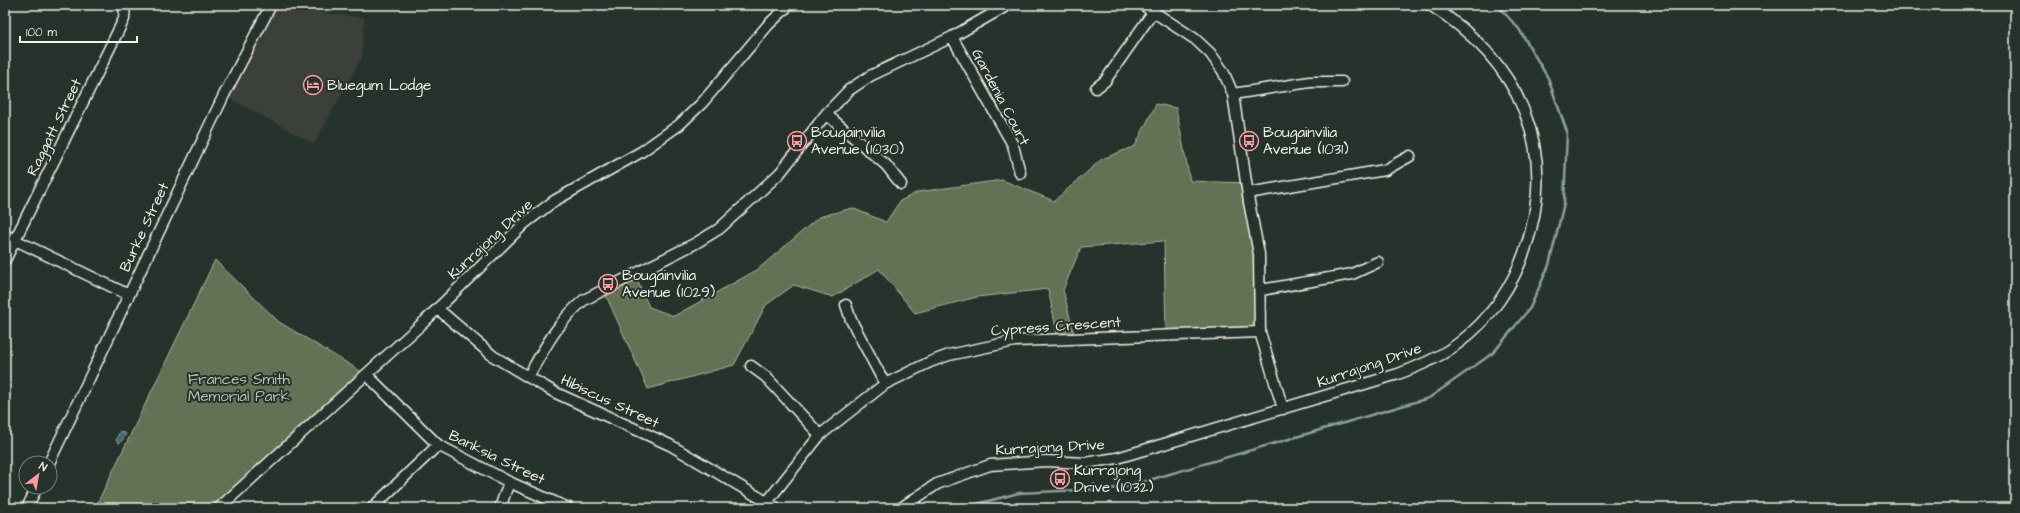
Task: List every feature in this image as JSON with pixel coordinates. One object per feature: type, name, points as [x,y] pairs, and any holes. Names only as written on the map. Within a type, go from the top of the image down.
[{"type":"street","name":"Raggatt Street","points":[[5,260],[124,19],[125,5]]},
{"type":"street","name":"Burke Street","points":[[53,455],[224,95],[270,5]]},
{"type":"street","name":"Kurrajong Drive","points":[[219,508],[438,309],[525,223],[550,203],[641,152],[679,125],[702,103],[768,25],[788,5]]},
{"type":"street","points":[[1143,5],[1195,39],[1210,53],[1223,71],[1233,94],[1248,193],[1260,254],[1260,332],[1283,408]]},
{"type":"street","name":"Kurrajong Drive","points":[[901,508],[937,484],[990,465],[1046,461],[1085,463],[1117,458],[1398,374],[1424,364],[1446,352],[1477,328],[1507,290],[1523,255],[1531,232],[1537,194],[1538,170],[1529,121],[1505,74],[1488,52],[1453,20],[1430,5]]},
{"type":"street","points":[[528,377],[554,331],[571,311],[584,300],[696,243],[719,229],[756,197],[780,173],[826,114],[849,90],[870,76],[952,38],[1005,6]]},
{"type":"street","points":[[1096,88],[1105,81],[1154,12]]},
{"type":"street","name":"Gardenia Court","points":[[952,38],[1013,145],[1020,173]]},
{"type":"street","points":[[1233,94],[1310,82],[1342,82]]},
{"type":"street","points":[[826,114],[886,165],[901,184]]},
{"type":"street","points":[[1248,193],[1385,170],[1410,156]]},
{"type":"street","points":[[5,235],[129,295]]},
{"type":"street","points":[[1261,290],[1352,274],[1378,262]]},
{"type":"street","points":[[846,305],[851,320],[885,384]]},
{"type":"street","name":"Hibiscus Street","points":[[438,309],[493,356],[528,377],[556,393],[670,445],[777,508]]},
{"type":"street","name":"Cypress Crescent","points":[[767,502],[820,435],[885,384],[930,362],[949,355],[1015,341],[1260,332]]},
{"type":"street","points":[[751,366],[766,377],[820,435]]},
{"type":"street","name":"Banksia Street","points":[[367,375],[438,445],[509,482],[568,508]]},
{"type":"street","points":[[372,508],[438,445]]},
{"type":"street","points":[[500,508],[509,482]]},
{"type":"street","points":[[27,508],[33,495]]},
{"type":"shaded area","name":"Bluegum Lodge","points":[[270,6],[364,18],[362,57],[314,144],[224,95]]},
{"type":"green space","points":[[1156,104],[1176,108],[1190,181],[1247,183],[1259,254],[1260,332],[1166,335],[1164,241],[1081,247],[1063,290],[1075,338],[1058,338],[1048,289],[977,297],[915,313],[879,269],[833,297],[794,285],[766,305],[734,365],[648,389],[603,289],[634,273],[649,307],[674,316],[757,270],[819,217],[852,208],[886,222],[900,201],[918,192],[1002,180],[1054,201],[1102,159],[1135,146]]},
{"type":"green space","name":"Frances Smith Memorial Park","points":[[215,260],[279,322],[367,375],[219,508],[95,508]]},
{"type":"water","points":[[120,431],[126,434],[121,442],[118,443],[116,440]]},
{"type":"waterway","points":[[961,508],[1019,493],[1122,488],[1429,398],[1493,353],[1530,308],[1549,265],[1564,203],[1567,132],[1548,78],[1519,29],[1497,5]]},
{"type":"place","name":"Bluegum Lodge","points":[[313,85]]},
{"type":"place","name":"Bougainvilia Avenue (1030)","points":[[797,141]]},
{"type":"place","name":"Bougainvilia Avenue (1031)","points":[[1249,141]]},
{"type":"place","name":"Bougainvilia Avenue (1029)","points":[[608,284]]},
{"type":"place","name":"Kurrajong Drive (1032)","points":[[1060,479]]}]
